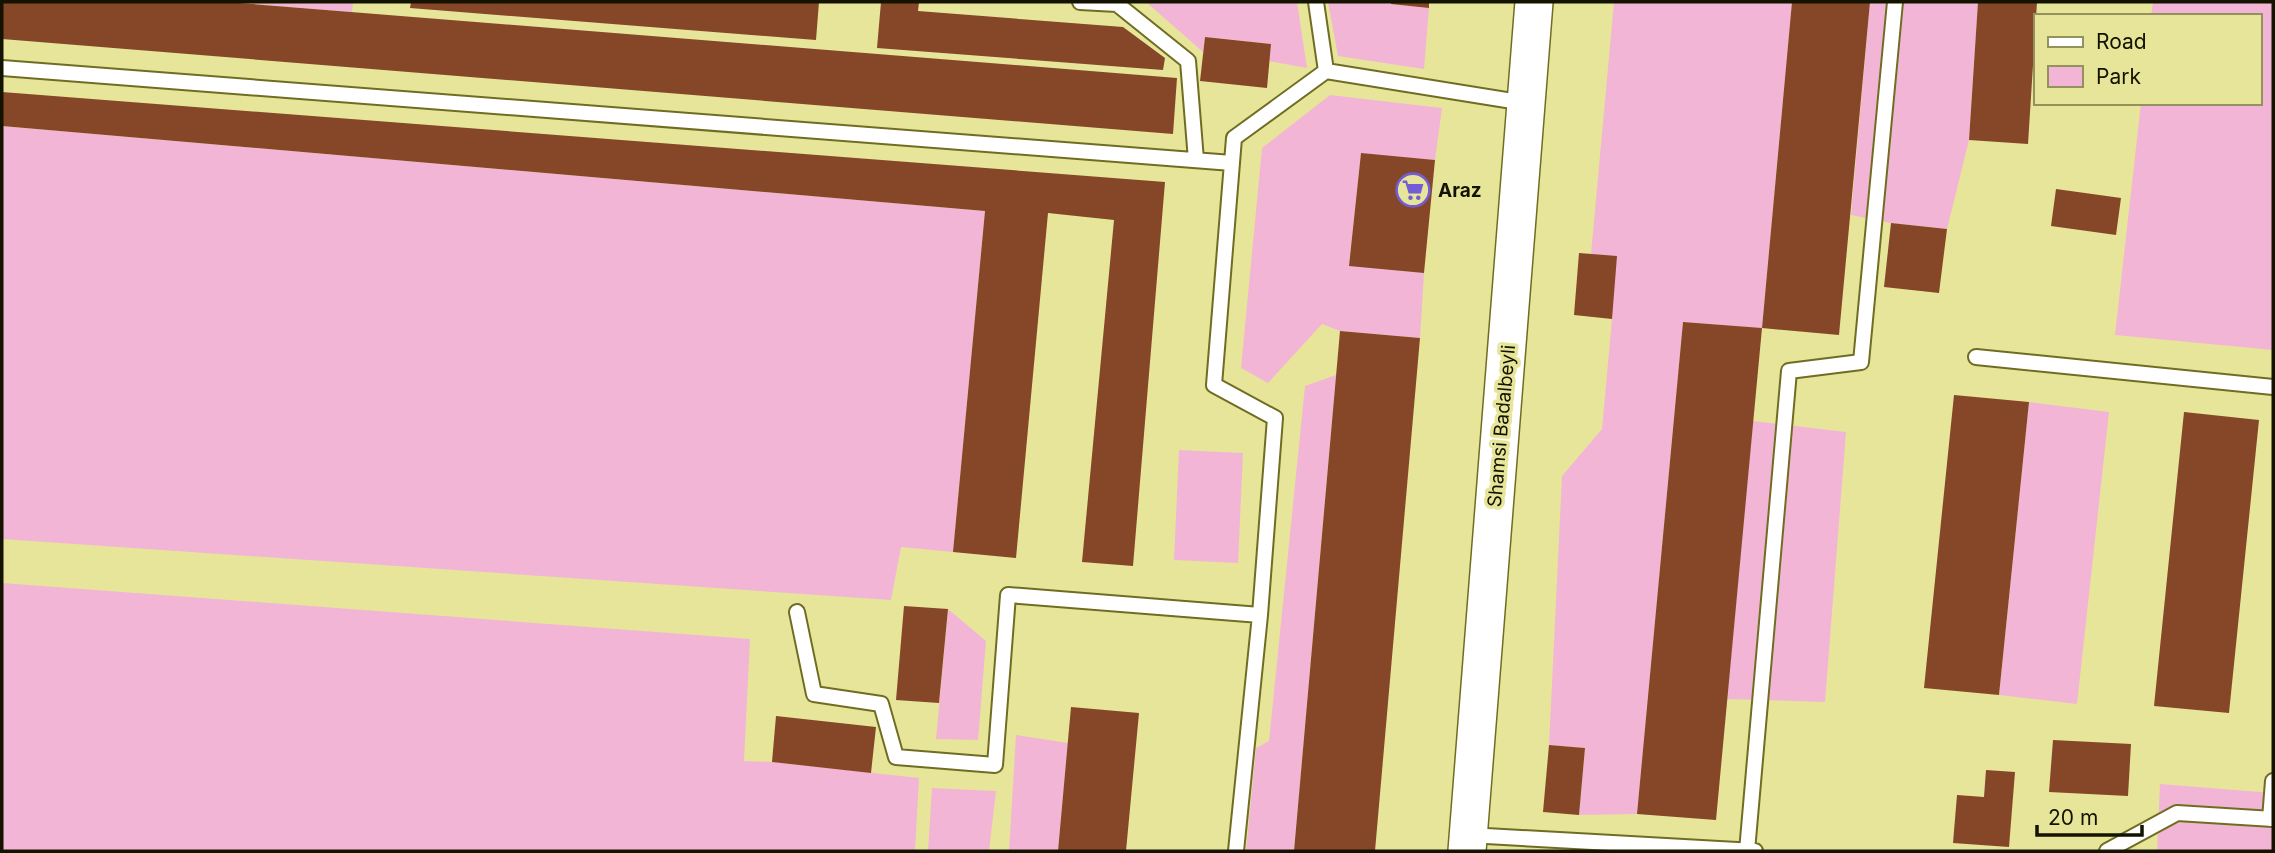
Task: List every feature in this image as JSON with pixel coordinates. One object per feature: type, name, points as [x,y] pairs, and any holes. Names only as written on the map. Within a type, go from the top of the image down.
[{"type":"street","name":"Shamsi Badalbeyli","points":[[1468,843],[1534,2]]},
{"type":"lane","points":[[1080,2],[1117,4],[1188,61],[1196,160]]},
{"type":"lane","points":[[1316,2],[1326,71]]},
{"type":"lane","points":[[1747,851],[1789,371],[1861,362],[1895,2]]},
{"type":"lane","points":[[2,68],[1232,163]]},
{"type":"lane","points":[[1236,851],[1260,615],[1275,418],[1214,385],[1234,138],[1326,71],[1526,103]]},
{"type":"lane","points":[[1976,357],[2273,387]]},
{"type":"lane","points":[[797,612],[814,694],[881,704],[896,757],[995,765],[1008,595],[1260,615]]},
{"type":"lane","points":[[2107,851],[2177,813],[2272,819],[2273,781]]},
{"type":"lane","points":[[1468,843],[1757,851]]},
{"type":"green space","points":[[227,2],[353,2],[352,12]]},
{"type":"green space","points":[[1146,2],[1297,2],[1307,68],[1269,61],[1271,44],[1205,37],[1203,52]]},
{"type":"green space","points":[[1328,2],[1374,2],[1429,8],[1424,69],[1338,56]]},
{"type":"green space","points":[[1614,2],[1792,2],[1762,328],[1683,322],[1637,814],[1579,815],[1585,748],[1549,745],[1562,476],[1602,429],[1612,319],[1591,254]]},
{"type":"green space","points":[[1870,2],[1978,2],[1969,140],[1947,229],[1891,223],[1851,215]]},
{"type":"green space","points":[[2153,2],[2273,2],[2273,350],[2115,335],[2141,105],[2261,105],[2261,14],[2151,14]]},
{"type":"green space","points":[[1330,95],[1442,108],[1435,160],[1361,154],[1349,265],[1424,273],[1420,338],[1340,331],[1322,324],[1268,383],[1241,368],[1262,148]]},
{"type":"green space","points":[[2,126],[985,211],[953,552],[901,547],[891,600],[2,539]]},
{"type":"green space","points":[[1336,375],[1294,851],[1246,851],[1256,748],[1269,741],[1305,386]]},
{"type":"green space","points":[[2029,402],[2109,412],[2077,704],[1999,695]]},
{"type":"green space","points":[[1753,421],[1846,432],[1825,702],[1727,699]]},
{"type":"green space","points":[[1179,450],[1243,453],[1238,563],[1174,560]]},
{"type":"green space","points":[[2,583],[750,639],[744,761],[919,778],[915,851],[2,851]]},
{"type":"green space","points":[[948,609],[986,641],[978,740],[936,739]]},
{"type":"green space","points":[[1016,735],[1068,743],[1058,851],[1009,851]]},
{"type":"green space","points":[[2160,784],[2273,793],[2273,851],[2157,851]]},
{"type":"green space","points":[[932,788],[996,791],[989,851],[928,851]]},
{"type":"building","points":[[2,2],[227,2],[1177,78],[1173,134],[2,39]]},
{"type":"building","points":[[411,2],[819,2],[816,40],[410,8]]},
{"type":"building","points":[[881,2],[919,2],[918,11],[1123,27],[1165,58],[1163,70],[877,48]]},
{"type":"building","points":[[1429,2],[1429,8],[1391,4]]},
{"type":"building","points":[[1792,2],[1870,2],[1839,335],[1762,328]]},
{"type":"building","points":[[1978,2],[2037,2],[2036,14],[2034,14],[2028,144],[1969,140]]},
{"type":"building","points":[[1205,37],[1271,44],[1267,88],[1200,81]]},
{"type":"building","points":[[2,92],[1165,182],[1133,566],[1082,562],[1114,220],[1048,213],[1016,558],[953,552],[985,211],[2,126]]},
{"type":"building","points":[[1361,153],[1435,160],[1424,273],[1349,266]]},
{"type":"building","points":[[2056,189],[2121,198],[2116,235],[2051,226]]},
{"type":"building","points":[[1891,223],[1947,229],[1939,293],[1884,287]]},
{"type":"building","points":[[1579,253],[1617,256],[1612,319],[1574,315]]},
{"type":"building","points":[[1683,322],[1762,328],[1716,820],[1637,814]]},
{"type":"building","points":[[1340,331],[1420,338],[1375,851],[1294,851]]},
{"type":"building","points":[[1954,395],[2029,402],[1999,695],[1924,688]]},
{"type":"building","points":[[2184,412],[2259,420],[2229,713],[2154,706]]},
{"type":"building","points":[[904,606],[948,609],[939,703],[896,700]]},
{"type":"building","points":[[1071,707],[1139,713],[1126,851],[1058,851]]},
{"type":"building","points":[[776,716],[876,727],[871,773],[772,762]]},
{"type":"building","points":[[2053,740],[2131,744],[2128,796],[2049,792]]},
{"type":"building","points":[[1549,745],[1585,748],[1579,815],[1543,812]]},
{"type":"building","points":[[1986,770],[2015,772],[2009,847],[1953,843],[1957,795],[1984,797]]},
{"type":"place","name":"Araz","points":[[1413,190]]}]
